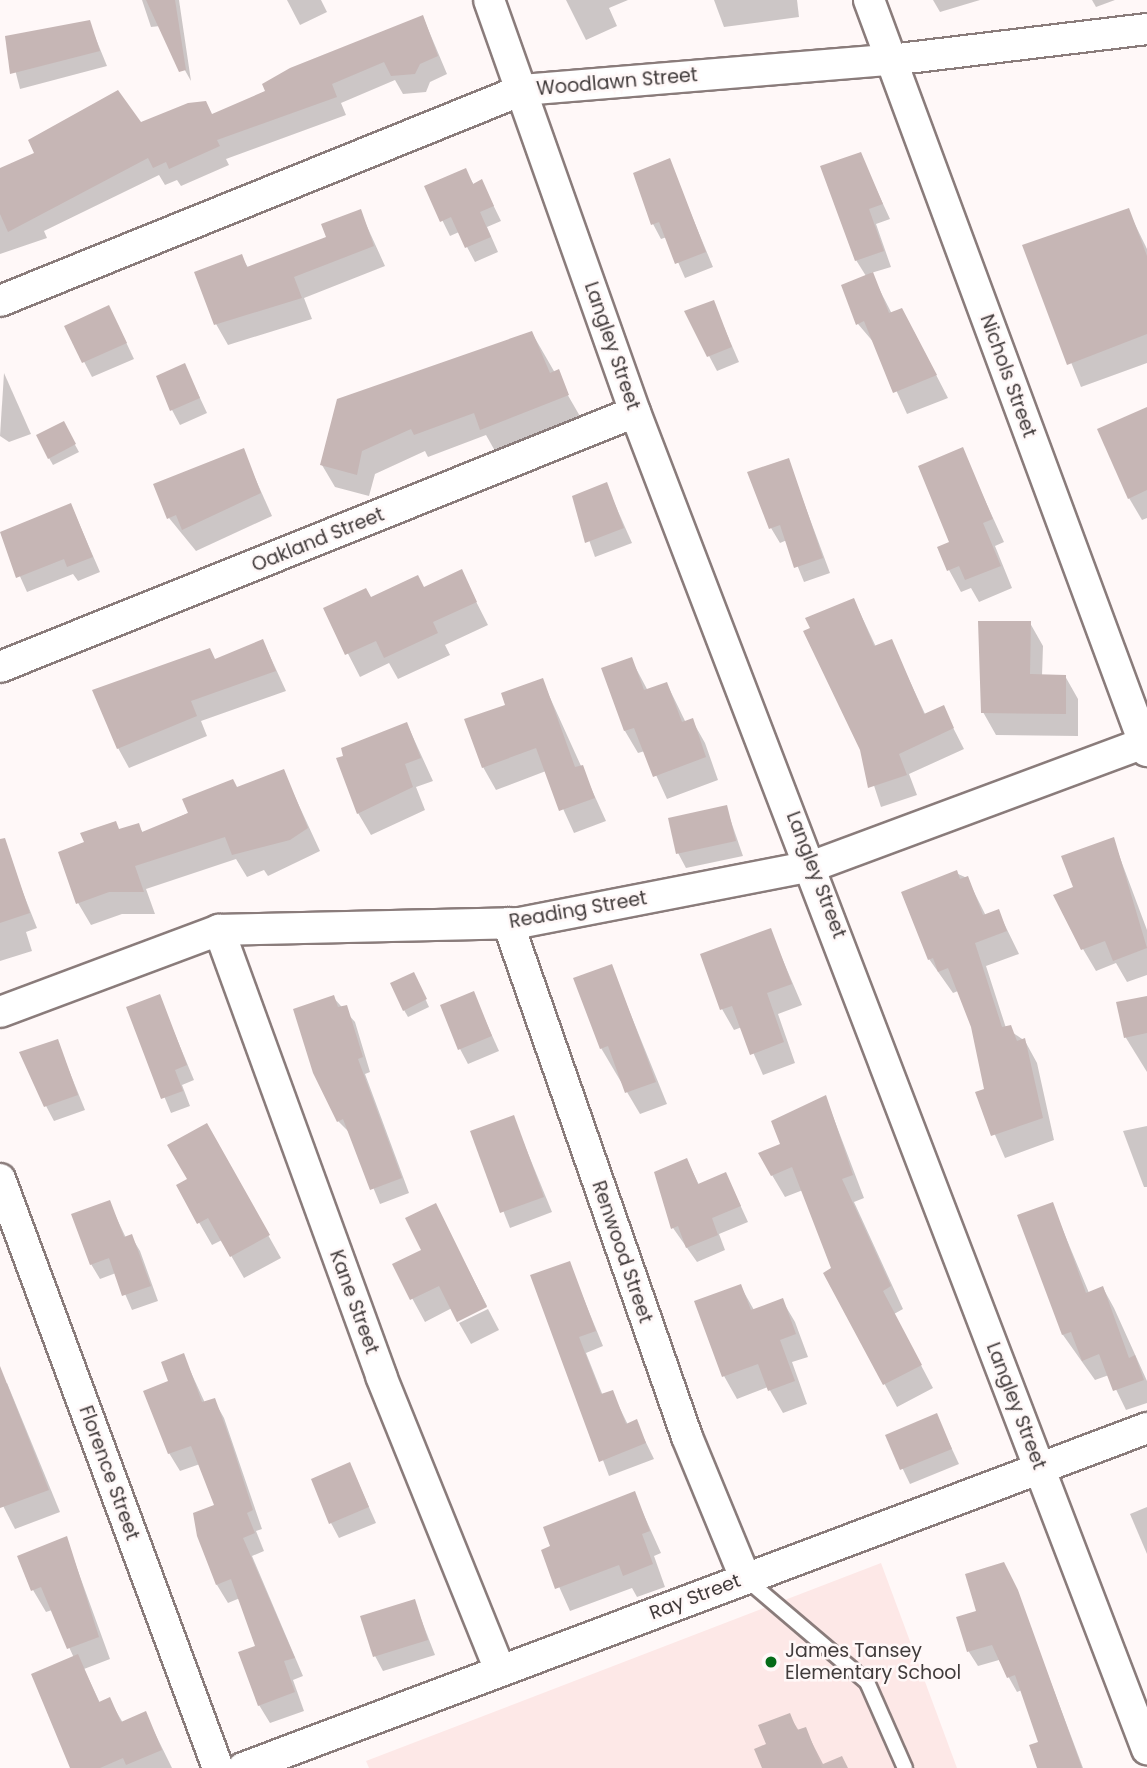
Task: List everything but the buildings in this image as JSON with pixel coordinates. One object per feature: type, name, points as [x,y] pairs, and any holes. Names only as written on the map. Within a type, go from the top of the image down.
[{"type":"street","name":"Langley Street","points":[[489,0],[635,412],[813,866],[1147,1749]]},
{"type":"street","name":"Nichols Street","points":[[869,0],[1146,746]]},
{"type":"street","name":"Woodlawn Street","points":[[0,301],[522,90],[892,59],[1147,29]]},
{"type":"street","name":"Oakland Street","points":[[0,667],[635,412]]},
{"type":"street","name":"Reading Street","points":[[0,1012],[219,930],[508,923],[813,866],[1146,746]]},
{"type":"street","name":"Renwood Street","points":[[508,923],[687,1437],[745,1578]]},
{"type":"street","name":"Kane Street","points":[[219,930],[381,1376],[500,1671]]},
{"type":"street","name":"Florence Street","points":[[0,1179],[218,1768]]},
{"type":"street","name":"Ray Street","points":[[243,1768],[1147,1428]]},
{"type":"lane","points":[[745,1578],[867,1682],[905,1768]]},
{"type":"shaded area","name":"James Tansey Elementary School","points":[[881,1563],[957,1768],[369,1768],[366,1761]]},
{"type":"place","name":"James Tansey Elementary School","points":[[771,1662]]}]
